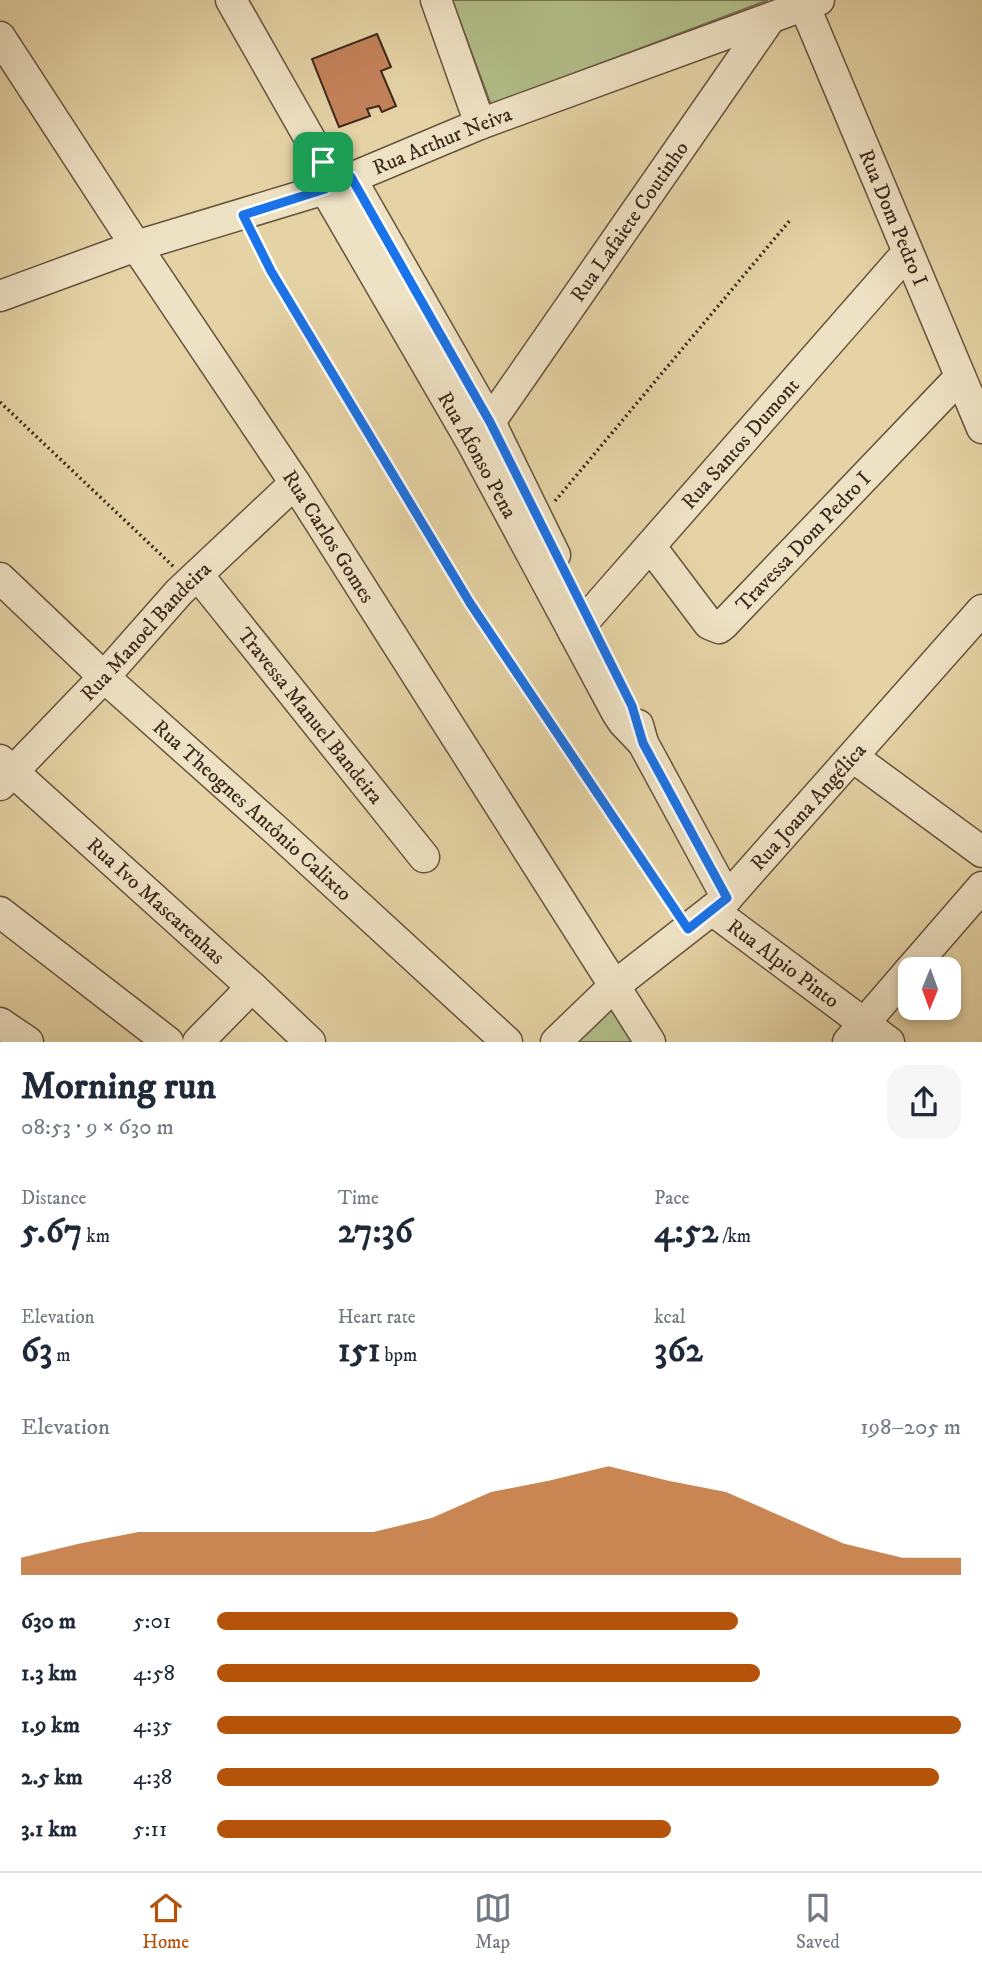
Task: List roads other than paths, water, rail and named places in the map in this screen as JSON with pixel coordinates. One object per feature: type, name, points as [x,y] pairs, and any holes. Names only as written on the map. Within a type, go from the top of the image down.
[{"type":"street","name":"Rua Afonso Pena","points":[[231,0],[481,431],[538,522],[581,627]]},
{"type":"street","points":[[436,0],[480,124]]},
{"type":"street","name":"Rua Arthur Neiva","points":[[0,296],[136,246],[243,215],[333,176],[769,20],[808,2]]},
{"type":"street","name":"Rua Dom Pedro I","points":[[808,2],[908,253],[982,429]]},
{"type":"street","name":"Rua Lafaiete Coutinho","points":[[481,431],[769,20]]},
{"type":"street","name":"Rua Carlos Gomes","points":[[0,37],[295,483],[613,987],[650,1041]]},
{"type":"street","name":"Rua Santos Dumont","points":[[581,627],[908,253]]},
{"type":"street","name":"Travessa Dom Pedro I","points":[[651,547],[709,624],[719,628],[960,377]]},
{"type":"street","name":"Rua Afonso Pena","points":[[481,431],[581,627],[632,706],[643,743],[720,904]]},
{"type":"street","name":"Rua Manoel Bandeira","points":[[4,773],[104,677],[194,579],[295,483]]},
{"type":"street","name":"Rua Theognes Antônio Calixto","points":[[0,578],[104,677],[507,1041]]},
{"type":"street","name":"Travessa Manuel Bandeira","points":[[194,579],[424,857]]},
{"type":"street","name":"Rua Joana Angélica","points":[[556,1041],[613,987],[720,904],[982,610]]},
{"type":"street","points":[[853,757],[982,852]]},
{"type":"street","name":"Rua Ivo Mascarenhas","points":[[4,773],[252,987],[310,1041]]},
{"type":"street","points":[[921,957],[982,887]]},
{"type":"street","name":"Rua Alpio Pinto","points":[[720,904],[856,1032],[889,1041]]},
{"type":"street","points":[[0,912],[168,1041]]},
{"type":"street","points":[[856,1032],[898,984]]},
{"type":"street","points":[[198,1041],[252,987]]},
{"type":"street","points":[[0,1023],[29,1041]]}]
